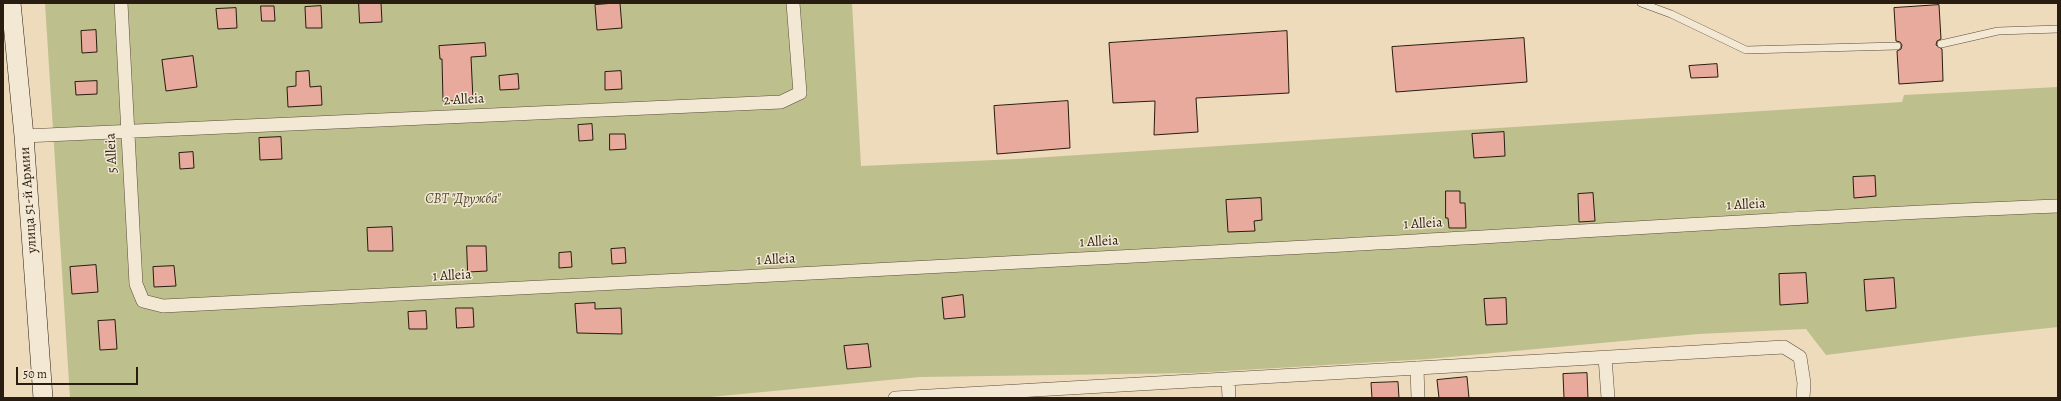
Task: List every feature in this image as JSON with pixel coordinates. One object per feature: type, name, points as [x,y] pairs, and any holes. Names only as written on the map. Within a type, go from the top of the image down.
[{"type":"main road","name":"улица 51-й Армии","points":[[11,3],[24,136],[43,398]]},
{"type":"street","name":"5 Alleia","points":[[121,3],[136,284],[143,301]]},
{"type":"street","name":"2 Alleia","points":[[24,136],[781,102],[800,93],[793,3]]},
{"type":"street","name":"1 Alleia","points":[[143,301],[163,306],[740,278],[1350,245],[1878,213],[2058,206]]},
{"type":"street","points":[[895,398],[1039,394],[1228,379],[1784,347],[1800,357],[1804,383],[1803,398]]},
{"type":"street","points":[[1605,357],[1608,398]]},
{"type":"street","points":[[1417,368],[1418,398]]},
{"type":"street","points":[[1228,379],[1229,398]]},
{"type":"lane","points":[[1641,3],[1671,14],[1746,50],[1897,46]]},
{"type":"lane","points":[[1941,44],[1998,31],[2058,29]]},
{"type":"green space","name":"СВТ \"Дружба\"","points":[[45,3],[852,3],[861,166],[1017,159],[1902,102],[1904,95],[2058,87],[2058,327],[1826,355],[1806,329],[1698,334],[1428,359],[1192,373],[920,377],[700,398],[70,398]]},
{"type":"building","points":[[359,3],[381,3],[382,22],[360,23]]},
{"type":"building","points":[[620,3],[622,28],[597,30],[595,5]]},
{"type":"building","points":[[1939,5],[1941,39],[1937,41],[1936,45],[1942,49],[1943,81],[1899,84],[1897,51],[1901,49],[1902,45],[1900,42],[1896,41],[1894,8]]},
{"type":"building","points":[[261,6],[274,6],[275,21],[262,21]]},
{"type":"building","points":[[321,6],[322,28],[306,28],[305,7]]},
{"type":"building","points":[[236,8],[237,28],[218,29],[216,9]]},
{"type":"building","points":[[96,30],[97,52],[82,53],[81,31]]},
{"type":"building","points":[[1287,31],[1289,93],[1196,98],[1198,132],[1154,135],[1155,101],[1113,103],[1109,43]]},
{"type":"building","points":[[1524,38],[1527,82],[1396,92],[1392,47]]},
{"type":"building","points":[[485,43],[486,56],[471,57],[473,100],[443,101],[442,59],[440,59],[439,46]]},
{"type":"building","points":[[193,56],[197,87],[166,91],[162,60]]},
{"type":"building","points":[[1717,64],[1718,77],[1691,78],[1689,66]]},
{"type":"building","points":[[309,71],[310,87],[321,86],[322,105],[288,107],[287,87],[296,86],[296,72]]},
{"type":"building","points":[[621,71],[622,89],[605,90],[605,72]]},
{"type":"building","points":[[518,74],[519,89],[500,90],[499,76]]},
{"type":"building","points":[[97,81],[97,94],[76,95],[75,82]]},
{"type":"building","points":[[1068,101],[1070,148],[997,154],[994,106]]},
{"type":"building","points":[[592,124],[593,140],[579,141],[578,125]]},
{"type":"building","points":[[1504,132],[1505,156],[1474,158],[1472,134]]},
{"type":"building","points":[[610,134],[625,134],[626,149],[610,150]]},
{"type":"building","points":[[281,137],[282,159],[260,160],[259,138]]},
{"type":"building","points":[[193,152],[194,168],[180,169],[179,153]]},
{"type":"building","points":[[1875,176],[1876,196],[1854,198],[1853,177]]},
{"type":"building","points":[[1446,191],[1460,191],[1460,203],[1465,203],[1466,228],[1449,228],[1448,218],[1446,218]]},
{"type":"building","points":[[1593,193],[1595,221],[1579,222],[1578,194]]},
{"type":"building","points":[[1261,198],[1262,220],[1254,221],[1255,231],[1228,232],[1226,200]]},
{"type":"building","points":[[392,227],[393,251],[368,251],[367,228]]},
{"type":"building","points":[[467,246],[486,246],[487,271],[468,272]]},
{"type":"building","points":[[625,248],[626,263],[612,264],[611,249]]},
{"type":"building","points":[[571,252],[572,267],[559,268],[559,253]]},
{"type":"building","points":[[96,265],[98,292],[72,294],[70,267]]},
{"type":"building","points":[[174,266],[176,286],[154,287],[153,267]]},
{"type":"building","points":[[1806,273],[1808,303],[1780,305],[1779,274]]},
{"type":"building","points":[[1894,278],[1896,308],[1866,311],[1864,280]]},
{"type":"building","points":[[963,295],[965,317],[944,319],[942,298]]},
{"type":"building","points":[[1506,298],[1507,324],[1486,325],[1484,299]]},
{"type":"building","points":[[595,303],[595,309],[621,308],[622,334],[577,333],[575,304]]},
{"type":"building","points":[[456,308],[473,308],[474,327],[457,328]]},
{"type":"building","points":[[426,311],[427,329],[409,329],[408,312]]},
{"type":"building","points":[[115,320],[117,349],[100,350],[98,321]]},
{"type":"building","points":[[868,344],[871,367],[847,369],[844,346]]},
{"type":"building","points":[[1587,373],[1588,398],[1564,398],[1563,374]]},
{"type":"building","points":[[1467,377],[1469,398],[1439,398],[1437,380]]},
{"type":"building","points":[[1398,382],[1399,398],[1372,398],[1371,383]]}]
